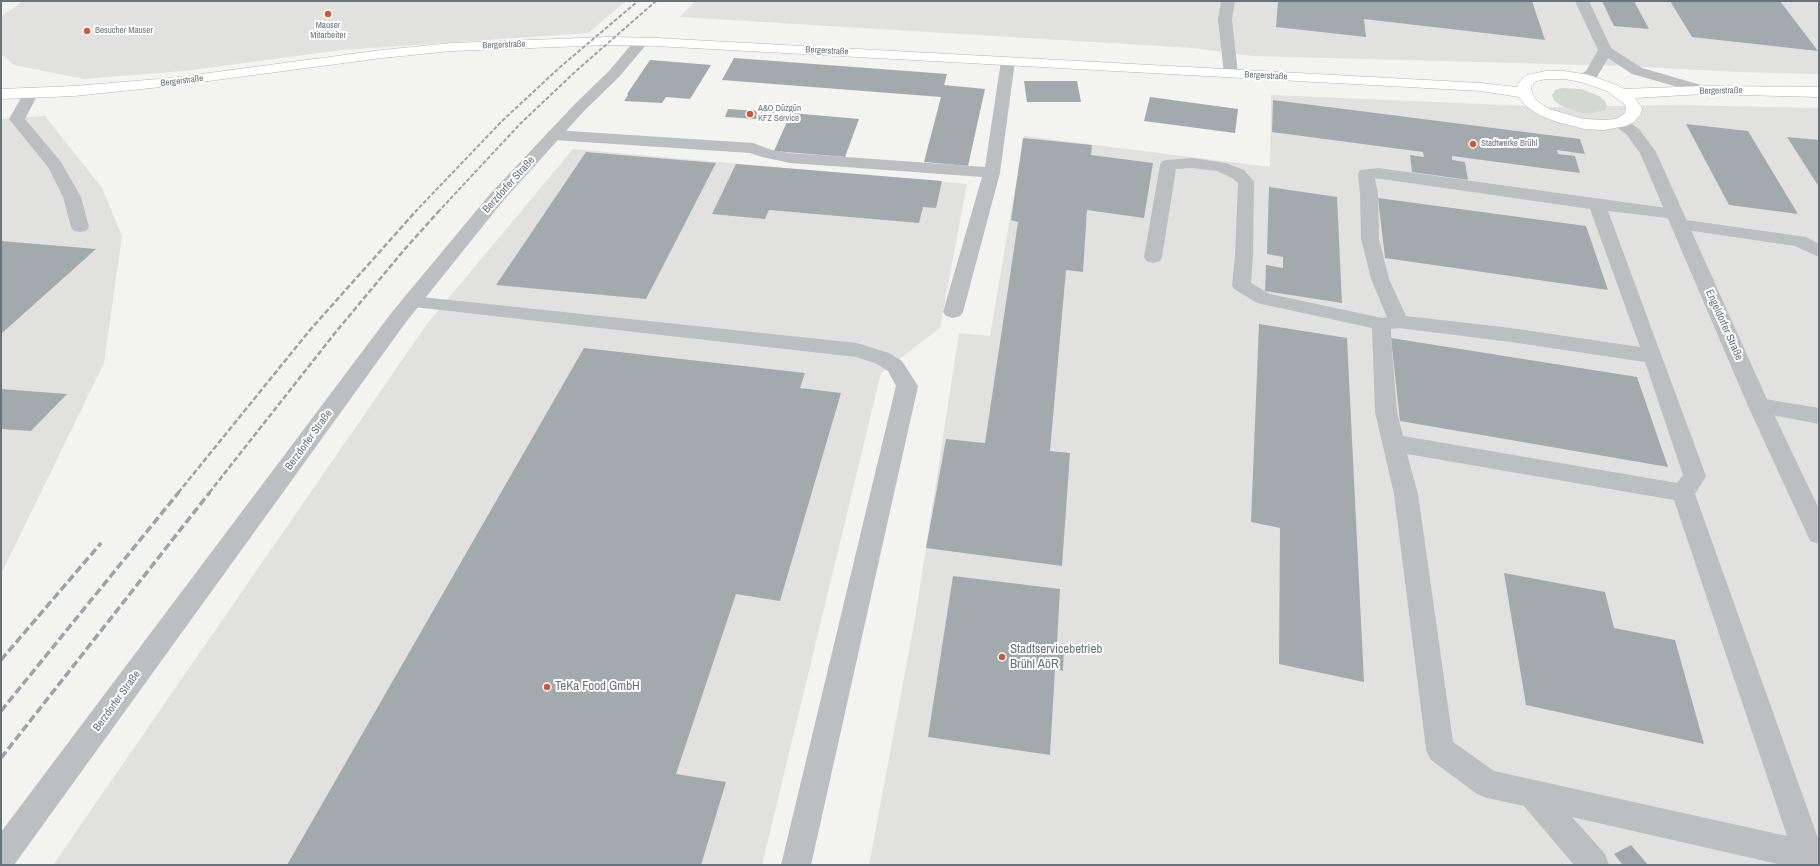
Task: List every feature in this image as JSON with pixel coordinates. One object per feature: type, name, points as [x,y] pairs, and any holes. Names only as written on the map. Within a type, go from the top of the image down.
[{"type":"street","points":[[1228,1],[1225,19],[1231,74]]},
{"type":"street","points":[[1582,1],[1605,50],[1637,71],[1703,90]]},
{"type":"street","name":"Bergerstraße","points":[[1,94],[30,94],[171,82],[382,54],[452,47],[590,42],[641,42],[1008,61],[1481,87],[1524,93]]},
{"type":"street","name":"Berzdorfer Straße","points":[[1,857],[412,302],[497,197],[554,135],[614,74],[641,42]]},
{"type":"street","points":[[1584,78],[1592,74],[1605,50]]},
{"type":"street","points":[[953,312],[992,173],[1008,61]]},
{"type":"street","points":[[1552,75],[1584,78],[1612,88],[1623,94],[1634,108],[1633,114],[1628,119],[1620,123],[1597,125],[1562,119],[1544,112],[1531,103],[1524,93],[1524,85],[1532,78],[1552,75]]},
{"type":"street","name":"Bergerstraße","points":[[1623,94],[1703,90],[1819,92]]},
{"type":"street","points":[[30,94],[17,119],[55,166],[72,197],[80,227]]},
{"type":"street","name":"Engeldorfer Straße","points":[[1620,123],[1633,132],[1648,152],[1759,406],[1819,534]]},
{"type":"street","points":[[554,135],[753,148],[768,154],[790,158],[992,173]]},
{"type":"street","points":[[1153,257],[1168,165],[1192,163],[1220,167],[1238,174],[1246,182],[1242,284],[1264,299],[1391,323],[1511,335],[1653,356]]},
{"type":"street","points":[[1814,857],[1486,784],[1440,749],[1406,494],[1386,412],[1380,336],[1391,323],[1390,305],[1380,279],[1370,239],[1370,194],[1366,174],[1378,173],[1597,204],[1800,241],[1819,251]]},
{"type":"street","points":[[1597,204],[1695,476],[1683,493]]},
{"type":"street","points":[[412,302],[857,350],[882,358],[895,366],[907,386],[796,865]]},
{"type":"street","points":[[1759,406],[1819,416]]},
{"type":"street","points":[[1394,443],[1683,493]]},
{"type":"street","points":[[1683,493],[1814,857]]},
{"type":"street","points":[[1533,795],[1594,865]]},
{"type":"shaded area","points":[[23,1],[626,1],[588,33],[341,50],[184,71],[84,79],[14,65],[1,54],[1,17]]},
{"type":"shaded area","points":[[696,1],[1819,1],[1819,74],[1738,72],[1626,66],[1253,56],[1193,48],[680,17]]},
{"type":"shaded area","points":[[1562,88],[1581,89],[1599,96],[1605,101],[1607,106],[1605,110],[1592,113],[1581,113],[1560,105],[1554,100],[1552,95],[1555,90]]},
{"type":"shaded area","points":[[1271,95],[1554,107],[1680,105],[1819,108],[1819,865],[869,865],[915,619],[959,333],[990,336],[1024,136],[1270,167]]},
{"type":"shaded area","points":[[45,116],[102,188],[122,236],[104,363],[1,574],[1,119]]},
{"type":"shaded area","points":[[573,149],[967,184],[940,328],[881,373],[762,865],[53,865],[427,324]]},
{"type":"building","points":[[1278,1],[1532,1],[1545,40],[1364,19],[1366,37],[1276,27]]},
{"type":"building","points":[[1602,1],[1634,1],[1649,29],[1614,26]]},
{"type":"building","points":[[1670,1],[1780,1],[1818,51],[1692,37]]},
{"type":"building","points":[[734,58],[947,74],[944,85],[985,89],[968,166],[924,162],[941,97],[722,80]]},
{"type":"building","points":[[650,60],[711,65],[690,99],[666,97],[662,103],[624,101],[628,95],[627,94]]},
{"type":"building","points":[[1024,81],[1077,81],[1081,102],[1027,102]]},
{"type":"building","points":[[1150,97],[1238,109],[1235,133],[1144,121]]},
{"type":"building","name":"Stadtwerke Brühl","points":[[1273,100],[1580,139],[1585,154],[1557,150],[1558,154],[1575,156],[1580,173],[1452,156],[1452,160],[1465,162],[1468,180],[1412,172],[1410,155],[1424,157],[1423,152],[1272,132]]},
{"type":"building","name":"A&O Düzgün KFZ Service","points":[[728,109],[774,112],[771,120],[725,117]]},
{"type":"building","points":[[791,113],[859,119],[845,157],[774,151]]},
{"type":"building","points":[[1686,124],[1748,131],[1798,214],[1729,205]]},
{"type":"building","points":[[1787,137],[1819,140],[1819,187]]},
{"type":"building","points":[[1023,138],[1092,145],[1091,155],[1153,163],[1144,218],[1087,210],[1083,272],[1066,270],[1050,451],[1070,453],[1062,566],[926,548],[946,439],[985,443],[1018,222],[1011,220]]},
{"type":"building","points":[[586,152],[716,163],[646,299],[496,285]]},
{"type":"building","points":[[736,164],[942,181],[936,208],[923,207],[919,223],[769,210],[765,219],[712,214]]},
{"type":"building","points":[[1269,187],[1337,197],[1342,303],[1265,291],[1266,265],[1283,268],[1283,257],[1267,254]]},
{"type":"building","points":[[1378,198],[1586,226],[1608,290],[1385,258]]},
{"type":"building","points":[[1,241],[96,249],[1,334]]},
{"type":"building","points":[[1259,324],[1347,338],[1364,682],[1279,664],[1280,528],[1251,522]]},
{"type":"building","points":[[1391,338],[1637,377],[1668,467],[1400,421]]},
{"type":"building","name":"TeKa Food GmbH","points":[[584,348],[805,373],[800,388],[841,393],[780,601],[736,594],[676,774],[726,782],[701,865],[287,865]]},
{"type":"building","points":[[1,389],[67,394],[31,431],[1,429]]},
{"type":"building","points":[[1504,573],[1605,592],[1614,628],[1675,640],[1704,744],[1526,705]]},
{"type":"building","name":"Stadtservicebetrieb Brühl AöR","points":[[953,576],[1060,589],[1057,644],[1064,645],[1063,671],[1055,669],[1050,755],[928,737]]},
{"type":"building","points":[[1631,845],[1648,865],[1623,865],[1614,854]]},
{"type":"railway","points":[[415,212],[502,121],[559,68],[638,1]]},
{"type":"railway","points":[[438,212],[520,124],[576,71],[656,1]]},
{"type":"railway","points":[[178,493],[310,330],[416,211]]},
{"type":"railway","points":[[209,493],[335,333],[404,250],[439,211]]},
{"type":"railway","points":[[1,711],[179,492]]},
{"type":"railway","points":[[1,758],[210,492]]},
{"type":"railway","points":[[1,660],[101,543]]},
{"type":"place","name":"Mauser Mitarbeiter","points":[[328,14]]},
{"type":"place","name":"Besucher Mauser","points":[[87,31]]},
{"type":"place","name":"A&O Düzgün KFZ Service","points":[[750,114]]},
{"type":"place","name":"Stadtwerke Brühl","points":[[1473,144]]},
{"type":"place","name":"Stadtservicebetrieb Brühl AöR","points":[[1002,657]]},
{"type":"place","name":"TeKa Food GmbH","points":[[547,687]]}]
